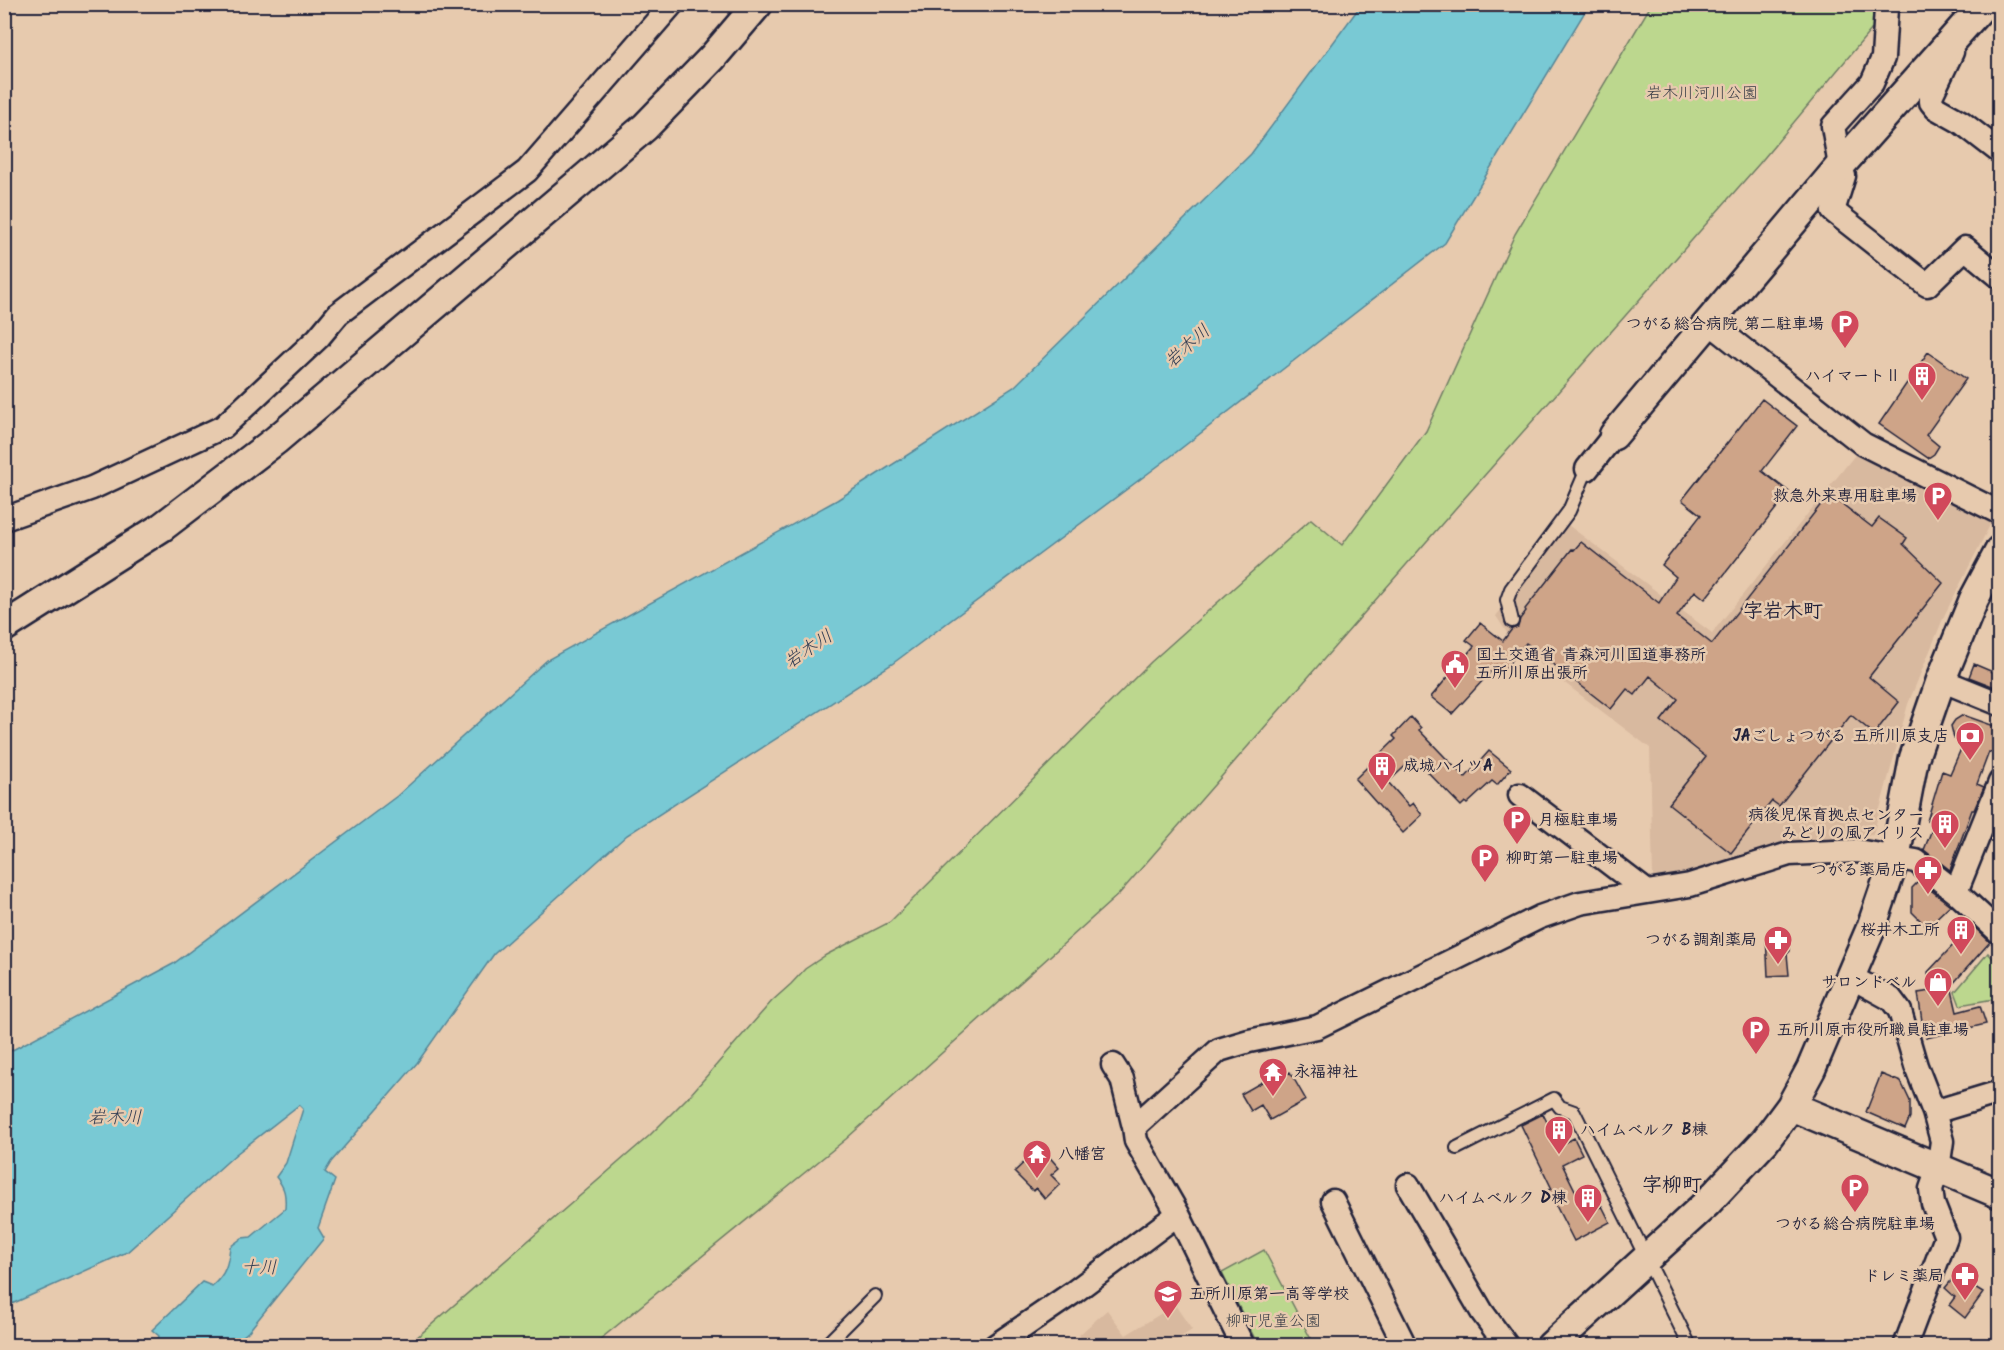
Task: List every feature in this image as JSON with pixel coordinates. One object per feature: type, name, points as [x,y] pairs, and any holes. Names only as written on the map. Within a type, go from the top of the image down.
[{"type":"street","points":[[4,519],[92,488],[223,427],[318,338],[338,314],[527,171],[672,4]]},
{"type":"street","points":[[4,627],[162,527],[276,440],[645,127],[712,58],[758,4]]},
{"type":"street","points":[[1890,4],[1886,8],[1883,57],[1872,83],[1833,126],[1844,176],[1833,211],[1927,285],[1965,248],[2000,277]]},
{"type":"street","points":[[1587,469],[1840,166],[1984,4]]},
{"type":"street","points":[[1946,46],[1952,52],[1931,96],[1931,102],[1936,108],[1961,122],[2000,152]]},
{"type":"street","points":[[1710,323],[1863,444],[2000,513]]},
{"type":"street","points":[[1551,1346],[1707,1203],[1765,1141],[1791,1106],[1811,1069],[1851,977],[1895,858],[1914,758],[1941,680],[1974,600],[2000,550]]},
{"type":"street","points":[[1941,680],[2000,704]]},
{"type":"street","points":[[1956,892],[2000,782]]},
{"type":"street","points":[[1520,795],[1646,891]]},
{"type":"street","points":[[1134,1127],[1219,1050],[1249,1041],[1317,1027],[1540,917],[1580,903],[1690,885],[1789,854],[1857,851],[1916,861],[1956,892],[2000,933]]},
{"type":"street","points":[[1851,977],[1891,999],[1900,1011],[1942,1141],[1938,1169],[1931,1189],[1933,1204],[1946,1237],[1905,1346]]},
{"type":"street","points":[[1113,1065],[1122,1079],[1136,1141],[1178,1214],[1243,1346]]},
{"type":"street","points":[[1934,1112],[2000,1092]]},
{"type":"street","points":[[1791,1106],[2000,1194]]},
{"type":"street","points":[[1408,1185],[1482,1312],[1507,1346]]},
{"type":"street","points":[[1332,1201],[1405,1346]]},
{"type":"street","points":[[995,1346],[1074,1292],[1178,1214]]},
{"type":"lane","points":[[1512,621],[1507,600],[1511,589],[1569,511],[1587,469]]},
{"type":"lane","points":[[1457,1148],[1554,1099],[1560,1107],[1574,1112],[1690,1346]]},
{"type":"lane","points":[[825,1346],[874,1296]]},
{"type":"shaded area","points":[[1855,455],[1991,523],[1945,614],[1908,704],[1873,835],[1782,843],[1712,868],[1653,879],[1650,748],[1515,645],[1496,616],[1568,525],[1712,633]]},
{"type":"shaded area","name":"五所川原第一高等学校","points":[[1175,1305],[1192,1330],[1169,1345],[1086,1345],[1079,1335],[1107,1310],[1126,1335]]},
{"type":"green space","name":"岩木川河川公園","points":[[1651,5],[1892,5],[1759,164],[1119,894],[846,1139],[593,1345],[398,1346],[416,1338],[649,1136],[691,1094],[772,1001],[805,969],[826,955],[890,922],[1151,662],[1311,519],[1342,545],[1426,431],[1515,234]]},
{"type":"green space","points":[[1988,953],[1999,965],[1999,998],[1960,1005],[1955,992]]},
{"type":"green space","name":"柳町児童公園","points":[[1264,1250],[1314,1345],[1258,1345],[1222,1273]]},
{"type":"water","name":"岩木川","points":[[1361,5],[1589,5],[1445,243],[1170,457],[892,664],[627,835],[494,954],[417,1063],[331,1162],[325,1172],[335,1180],[318,1228],[324,1238],[248,1332],[232,1345],[156,1345],[159,1336],[152,1330],[202,1282],[212,1286],[217,1282],[226,1268],[230,1247],[242,1238],[251,1237],[285,1209],[284,1192],[276,1177],[286,1163],[303,1109],[299,1105],[236,1154],[127,1252],[5,1307],[5,1054],[173,964],[397,796],[547,660],[837,500],[1014,387],[1251,154]]},
{"type":"building","name":"ハイマートⅡ","points":[[1928,352],[1966,379],[1926,435],[1939,446],[1928,458],[1879,424]]},
{"type":"building","points":[[1762,399],[1797,426],[1762,471],[1789,492],[1705,599],[1695,591],[1677,616],[1712,644],[1829,494],[1872,527],[1879,518],[1907,538],[1903,544],[1943,583],[1869,677],[1899,702],[1874,734],[1851,715],[1779,806],[1772,801],[1731,853],[1669,804],[1706,757],[1661,721],[1678,699],[1650,676],[1635,695],[1627,689],[1611,709],[1526,643],[1503,671],[1497,665],[1452,714],[1431,697],[1474,646],[1466,640],[1480,623],[1503,641],[1512,629],[1518,627],[1525,609],[1572,549],[1574,550],[1581,542],[1659,603],[1676,577],[1662,565],[1701,515],[1682,500]]},
{"type":"building","points":[[1974,664],[2000,675],[2000,689],[1969,677]]},
{"type":"building","points":[[1963,715],[2000,728],[2000,756],[1989,752],[1977,784],[1984,787],[1972,810],[1950,870],[1924,850],[1934,824],[1927,821],[1942,771],[1950,774],[1964,742],[1954,738],[1951,726]]},
{"type":"building","points":[[1411,717],[1421,728],[1419,730],[1465,778],[1489,751],[1511,769],[1497,785],[1492,781],[1467,804],[1465,802],[1461,806],[1414,758],[1388,782],[1409,806],[1413,803],[1422,815],[1403,833],[1355,779],[1396,739],[1393,736]]},
{"type":"building","name":"つがる薬局店","points":[[1919,881],[1950,905],[1927,927],[1912,912],[1912,888]]},
{"type":"building","points":[[1972,925],[1990,942],[1951,986],[1957,1012],[1980,1006],[1986,1024],[1926,1038],[1918,993],[1931,991],[1928,972]]},
{"type":"building","name":"つがる調剤薬局","points":[[1766,935],[1789,935],[1790,951],[1787,954],[1789,975],[1768,976]]},
{"type":"building","name":"永福神社","points":[[1290,1072],[1306,1100],[1270,1120],[1261,1105],[1251,1111],[1241,1094],[1276,1074],[1278,1079]]},
{"type":"building","points":[[1881,1074],[1901,1082],[1910,1101],[1910,1117],[1905,1129],[1866,1112]]},
{"type":"building","points":[[1543,1114],[1559,1146],[1574,1138],[1582,1154],[1562,1164],[1587,1214],[1602,1206],[1610,1222],[1574,1241],[1548,1190],[1552,1189],[1521,1125]]},
{"type":"building","name":"八幡宮","points":[[1046,1153],[1059,1168],[1051,1175],[1060,1184],[1045,1199],[1036,1188],[1033,1191],[1014,1172],[1032,1155],[1037,1161]]},
{"type":"building","name":"ドレミ薬局","points":[[1955,1276],[1983,1293],[1965,1318],[1949,1305],[1955,1297],[1945,1288]]},
{"type":"place","name":"つがる総合病院 第二駐車場","points":[[1845,350]]},
{"type":"place","name":"ハイマートⅡ","points":[[1922,402]]},
{"type":"place","name":"救急外来専用駐車場","points":[[1938,522]]},
{"type":"place","name":"国土交通省 青森河川国道事務所 五所川原出張所","points":[[1455,690]]},
{"type":"place","name":"JAごしょつがる 五所川原支店","points":[[1970,762]]},
{"type":"place","name":"成城ハイツA","points":[[1382,792]]},
{"type":"place","name":"月極駐車場","points":[[1517,846]]},
{"type":"place","name":"病後児保育拠点センター みどりの風アイリス","points":[[1945,850]]},
{"type":"place","name":"柳町第一駐車場","points":[[1485,884]]},
{"type":"place","name":"つがる薬局店","points":[[1928,896]]},
{"type":"place","name":"桜井木工所","points":[[1961,956]]},
{"type":"place","name":"つがる調剤薬局","points":[[1778,966]]},
{"type":"place","name":"サロンドベル","points":[[1938,1008]]},
{"type":"place","name":"五所川原市役所職員駐車場","points":[[1756,1056]]},
{"type":"place","name":"永福神社","points":[[1273,1098]]},
{"type":"place","name":"ハイムベルク B棟","points":[[1559,1156]]},
{"type":"place","name":"八幡宮","points":[[1037,1180]]},
{"type":"place","name":"つがる総合病院駐車場","points":[[1855,1214]]},
{"type":"place","name":"ハイムベルク D棟","points":[[1588,1224]]},
{"type":"place","name":"ドレミ薬局","points":[[1965,1302]]},
{"type":"place","name":"五所川原第一高等学校","points":[[1168,1320]]},
{"type":"district","name":"字岩木町","points":[[1783,612]]},
{"type":"district","name":"字柳町","points":[[1672,1186]]},
{"type":"water label","name":"十川","points":[[259,1268]]}]
